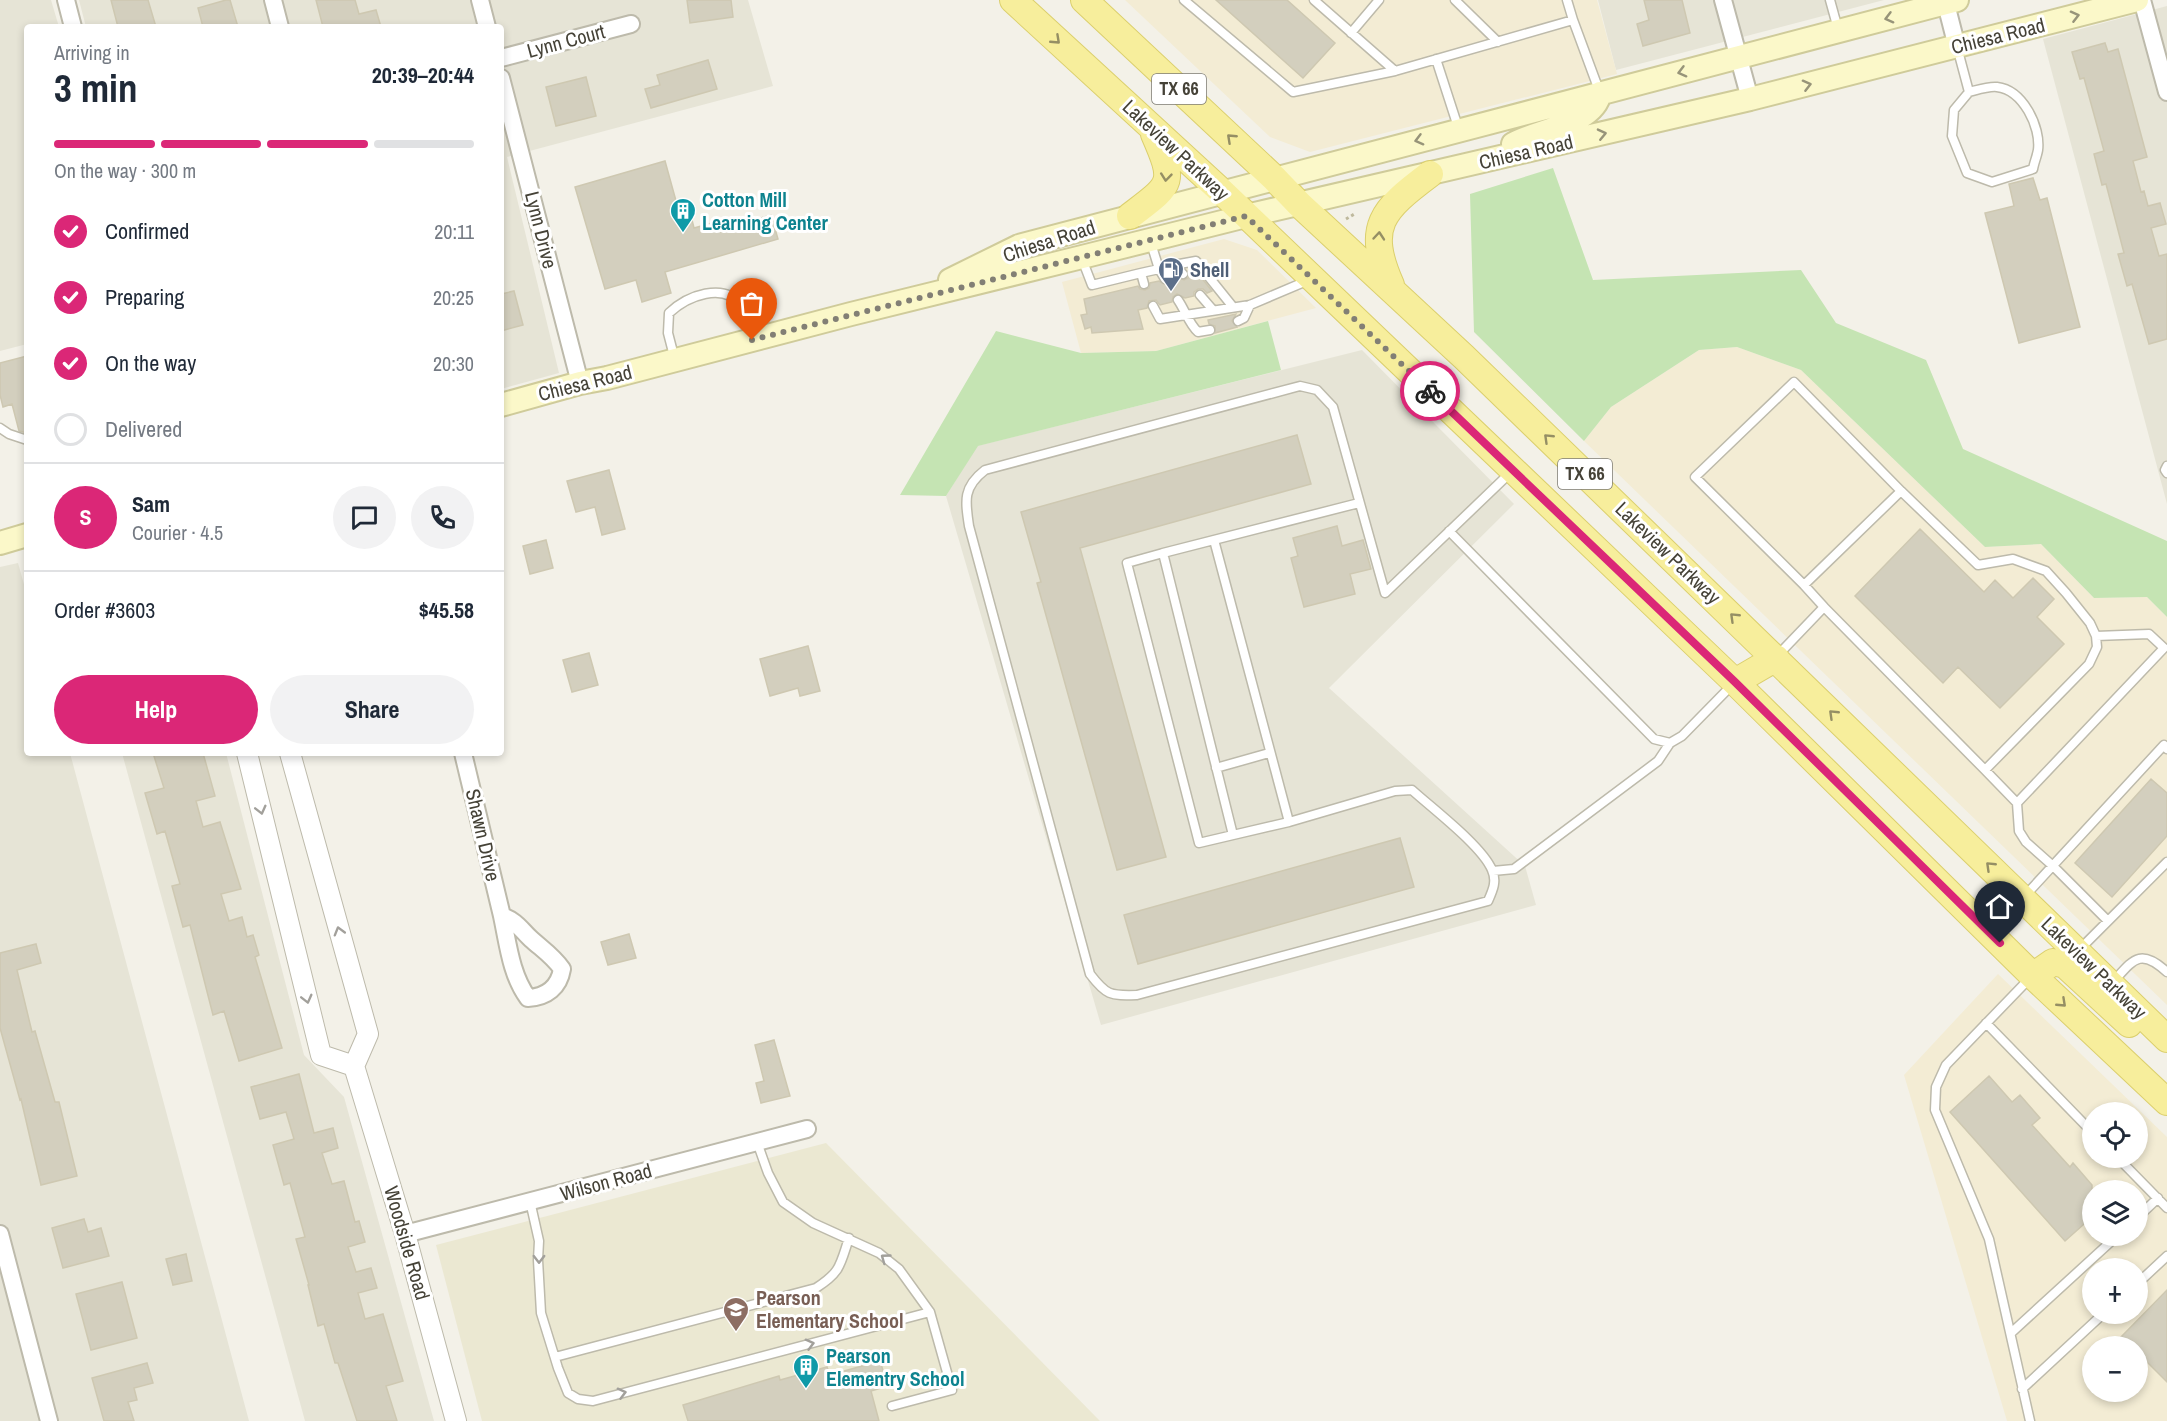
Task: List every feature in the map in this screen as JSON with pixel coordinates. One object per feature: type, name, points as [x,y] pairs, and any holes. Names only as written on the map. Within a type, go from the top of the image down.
[{"type":"main road","name":"Lakeview Parkway","points":[[1013,0],[1312,278],[1735,682],[2033,976],[2167,1102]]},
{"type":"main road","name":"Chiesa Road","points":[[504,404],[580,383],[1246,216],[1750,99],[2138,0]]},
{"type":"main road","name":"Chiesa Road","points":[[913,299],[1019,246],[1949,1]]},
{"type":"main road","name":"Lakeview Parkway","points":[[1093,5],[1299,204],[1464,357],[2166,1039]]},
{"type":"main road","points":[[1484,162],[1525,137],[1568,124],[1584,115],[1594,108],[1600,93]]},
{"type":"main road","points":[[1130,216],[1155,198],[1164,188],[1167,180],[1167,163],[1150,126]]},
{"type":"main road","points":[[1393,291],[1380,262],[1377,235],[1385,215],[1397,198],[1430,174]]},
{"type":"main road","points":[[0,543],[24,536]]},
{"type":"main road","points":[[1735,682],[1776,658]]},
{"type":"main road","points":[[2033,976],[2053,962],[2065,965],[2130,1026],[2166,1039]]},
{"type":"street","points":[[66,0],[72,24]]},
{"type":"street","points":[[273,0],[279,24]]},
{"type":"street","points":[[480,0],[486,24]]},
{"type":"street","points":[[1724,0],[1750,99]]},
{"type":"street","points":[[2142,0],[2167,92]]},
{"type":"street","points":[[1949,1],[1957,47]]},
{"type":"street","name":"Lynn Court","points":[[504,57],[631,24]]},
{"type":"street","name":"Lynn Drive","points":[[504,90],[580,383]]},
{"type":"street","points":[[248,756],[321,1055],[354,1066],[368,1034],[291,756]]},
{"type":"street","name":"Shawn Drive","points":[[464,756],[516,978],[528,998],[549,993],[561,979],[562,969],[555,959],[530,939],[518,924],[502,916]]},
{"type":"street","name":"Woodside Road","points":[[354,1066],[405,1234],[456,1421]]},
{"type":"street","name":"Wilson Road","points":[[405,1234],[807,1129]]},
{"type":"street","points":[[0,1234],[49,1421]]},
{"type":"lane","points":[[1184,0],[1293,92],[1395,71],[1573,20]]},
{"type":"lane","points":[[1314,0],[1395,71]]},
{"type":"lane","points":[[1351,33],[1379,0]]},
{"type":"lane","points":[[1455,0],[1498,42]]},
{"type":"lane","points":[[1568,0],[1600,93]]},
{"type":"lane","points":[[1830,0],[1838,31]]},
{"type":"lane","points":[[1957,47],[1969,92]]},
{"type":"lane","points":[[1436,60],[1459,130]]},
{"type":"lane","points":[[1996,87],[2011,91],[2024,102],[2036,130],[2038,149],[2033,169],[1992,182],[1966,173],[1952,136],[1954,110],[1969,92],[1996,87]]},
{"type":"lane","points":[[1150,240],[1159,269],[1165,279]]},
{"type":"lane","points":[[1082,257],[1092,285],[1196,261],[1233,307]]},
{"type":"lane","points":[[1174,265],[1184,274]]},
{"type":"lane","points":[[1141,273],[1144,284]]},
{"type":"lane","points":[[1153,306],[1160,319],[1188,315],[1250,304],[1312,278]]},
{"type":"lane","points":[[675,360],[668,333],[669,313],[678,305],[703,293],[718,293],[732,297],[741,305],[752,340]]},
{"type":"lane","points":[[1200,295],[1213,310]]},
{"type":"lane","points":[[1179,300],[1198,332],[1210,330]]},
{"type":"lane","points":[[1238,321],[1244,318],[1250,304]]},
{"type":"lane","points":[[1985,770],[2089,664],[2097,647],[2096,636],[2090,623],[2046,572],[2013,559],[1978,565],[1901,491],[1794,382],[1695,477],[2017,803],[2019,831],[2026,842],[2108,921]]},
{"type":"lane","points":[[1359,503],[1126,563],[1199,843],[1288,822],[1395,791],[1412,790],[1481,852],[1493,871],[1495,887],[1488,901],[1137,995],[1118,996],[1103,990],[1090,974],[969,526],[965,501],[973,479],[986,470],[1300,386],[1317,390],[1333,407],[1385,593],[1513,470]]},
{"type":"lane","points":[[0,428],[24,439]]},
{"type":"lane","points":[[2167,466],[2165,470],[2167,473]]},
{"type":"lane","points":[[1804,585],[1901,491]]},
{"type":"lane","points":[[1449,531],[1654,739],[1670,743]]},
{"type":"lane","points":[[1214,540],[1288,822]]},
{"type":"lane","points":[[1163,554],[1233,835]]},
{"type":"lane","points":[[1776,658],[1824,607]]},
{"type":"lane","points":[[2017,803],[2164,648],[2149,634],[2096,636]]},
{"type":"lane","points":[[1493,871],[1514,869],[1658,761],[1670,743],[1682,736],[1735,682]]},
{"type":"lane","points":[[2023,898],[2164,745],[2167,749]]},
{"type":"lane","points":[[1216,768],[1269,753]]},
{"type":"lane","points":[[2077,951],[2167,862]]},
{"type":"lane","points":[[2110,984],[2133,960],[2141,958],[2156,962],[2167,972]]},
{"type":"lane","points":[[2030,1421],[1989,1239],[1935,1110],[1936,1087],[1946,1065],[2033,976]]},
{"type":"lane","points":[[1986,1023],[2082,1122]]},
{"type":"lane","points":[[757,1142],[768,1173],[783,1202],[813,1223],[879,1253],[899,1269],[930,1312],[952,1390],[892,1406]]},
{"type":"lane","points":[[2128,1168],[2167,1208]]},
{"type":"lane","points":[[2148,1208],[2158,1198]]},
{"type":"lane","points":[[530,1202],[539,1240],[541,1313],[568,1393],[578,1399],[593,1401],[930,1312]]},
{"type":"lane","points":[[555,1357],[816,1288],[832,1277],[840,1266],[849,1238]]},
{"type":"lane","points":[[2011,1333],[2106,1246]]},
{"type":"lane","points":[[2148,1274],[2167,1256]]},
{"type":"lane","points":[[2022,1389],[2092,1324]]},
{"type":"path","points":[[1346,219],[1356,213]]},
{"type":"shaded area","points":[[0,0],[51,0],[58,24],[24,24],[24,345],[0,351]]},
{"type":"shaded area","points":[[79,0],[748,0],[773,86],[507,157],[559,373],[504,388],[504,24],[85,24]]},
{"type":"shaded area","points":[[1125,0],[1597,0],[1617,74],[1310,152],[1270,137]]},
{"type":"shaded area","points":[[1598,0],[1884,0],[1616,70]]},
{"type":"shaded area","points":[[2167,6],[2167,504],[2043,39]]},
{"type":"shaded area","points":[[1224,239],[1257,250],[1316,308],[1156,351],[1081,353],[1062,282]]},
{"type":"shaded area","points":[[1737,347],[1801,370],[1985,547],[2041,544],[2094,598],[2147,597],[2167,617],[2167,1005],[1584,441],[1611,407],[1699,350]]},
{"type":"shaded area","points":[[1362,350],[1514,504],[1329,688],[1525,866],[1536,905],[1101,1025],[946,496],[977,446]]},
{"type":"shaded area","points":[[18,563],[24,584],[24,756],[71,756],[249,1421],[0,1421],[0,567]]},
{"type":"shaded area","points":[[123,756],[227,756],[304,1055],[344,1097],[434,1421],[305,1421]]},
{"type":"shaded area","points":[[1998,974],[2131,1102],[2082,1102],[2082,1168],[2148,1168],[2148,1119],[2167,1137],[2167,1421],[2007,1421],[1904,1075]]},
{"type":"shaded area","name":"Pearson Elementary School","points":[[826,1143],[1100,1421],[482,1421],[436,1245]]},
{"type":"green space","points":[[1553,168],[1593,280],[1801,270],[1836,323],[1926,360],[1963,449],[2167,541],[2167,617],[2147,597],[2094,598],[2041,544],[1985,547],[1801,370],[1737,347],[1699,350],[1611,407],[1584,441],[1474,332],[1470,194]]},
{"type":"green space","points":[[1268,321],[1281,370],[978,446],[946,496],[900,495],[996,331],[1081,353],[1156,351]]},
{"type":"building","points":[[111,0],[148,0],[155,24],[117,24]]},
{"type":"building","points":[[230,0],[237,24],[202,24],[198,8]]},
{"type":"building","points":[[316,0],[355,0],[359,14],[376,10],[380,24],[322,24]]},
{"type":"building","points":[[687,0],[731,0],[733,17],[690,23]]},
{"type":"building","points":[[1216,0],[1287,0],[1335,43],[1303,78]]},
{"type":"building","points":[[1644,0],[1682,0],[1690,33],[1643,46],[1637,24],[1649,20]]},
{"type":"building","points":[[2105,43],[2108,52],[2118,49],[2147,157],[2133,161],[2141,192],[2144,191],[2148,206],[2160,203],[2166,224],[2151,228],[2159,256],[2167,254],[2167,339],[2149,344],[2132,284],[2127,286],[2118,254],[2124,253],[2106,184],[2102,185],[2094,154],[2104,151],[2084,78],[2080,79],[2072,52]]},
{"type":"building","points":[[708,60],[717,89],[651,108],[645,89],[660,85],[657,75]]},
{"type":"building","points":[[586,77],[596,116],[556,126],[546,87]]},
{"type":"building","name":"Cotton Mill Learning Center","points":[[665,161],[681,219],[691,216],[694,228],[719,221],[721,230],[771,215],[778,239],[665,272],[671,293],[642,302],[636,280],[605,289],[575,187]]},
{"type":"building","points":[[2033,178],[2040,200],[2047,198],[2080,327],[2019,343],[1985,213],[2014,206],[2009,184]]},
{"type":"building","points":[[1196,271],[1212,291],[1207,293],[1203,289],[1198,289],[1194,292],[1194,296],[1185,298],[1177,294],[1173,297],[1172,302],[1160,305],[1156,300],[1149,301],[1147,308],[1138,310],[1143,329],[1092,333],[1091,327],[1085,329],[1081,315],[1087,314],[1084,299],[1138,286],[1145,290],[1149,288],[1150,283],[1159,281],[1166,285],[1170,283],[1171,278],[1176,276],[1184,280],[1188,278],[1189,273]]},
{"type":"building","points":[[514,291],[523,325],[504,330],[504,293]]},
{"type":"building","points":[[1236,314],[1232,321],[1237,327],[1215,333],[1215,326],[1209,324],[1208,320]]},
{"type":"building","points":[[24,357],[24,432],[19,431],[12,404],[3,407],[0,395],[0,363]]},
{"type":"building","points":[[1297,435],[1311,484],[1080,548],[1166,857],[1117,870],[1037,583],[1041,582],[1021,512]]},
{"type":"building","points":[[609,470],[625,529],[602,535],[595,507],[576,512],[567,481]]},
{"type":"building","points":[[1337,526],[1342,546],[1363,540],[1371,569],[1350,574],[1355,594],[1304,607],[1291,558],[1298,556],[1293,538]]},
{"type":"building","points":[[1920,529],[1984,592],[1995,580],[2013,598],[2033,578],[2054,599],[2037,617],[2064,644],[2000,708],[1958,667],[1943,683],[1855,596]]},
{"type":"building","points":[[546,540],[553,568],[530,574],[523,546]]},
{"type":"building","points":[[808,646],[820,691],[800,696],[798,688],[770,696],[760,659]]},
{"type":"building","points":[[589,653],[598,685],[572,692],[563,660]]},
{"type":"building","points":[[154,756],[204,756],[215,796],[196,801],[203,827],[220,822],[241,889],[221,894],[229,921],[242,917],[247,937],[253,935],[259,955],[255,957],[282,1048],[239,1061],[224,1011],[213,1015],[190,925],[183,927],[172,886],[180,884],[165,831],[157,834],[145,793],[164,788]]},
{"type":"building","points":[[2151,779],[2167,793],[2167,836],[2112,897],[2075,863]]},
{"type":"building","points":[[1400,838],[1414,887],[1138,964],[1124,915]]},
{"type":"building","points":[[629,934],[636,958],[608,965],[601,942]]},
{"type":"building","points":[[36,944],[41,963],[17,970],[32,1032],[35,1031],[55,1102],[59,1102],[77,1176],[41,1185],[21,1099],[0,1028],[0,953]]},
{"type":"building","points":[[774,1040],[790,1096],[761,1103],[756,1083],[764,1081],[755,1045]]},
{"type":"building","points":[[299,1074],[314,1133],[333,1128],[338,1148],[322,1153],[332,1184],[344,1181],[355,1222],[359,1221],[365,1242],[348,1247],[356,1272],[371,1268],[377,1288],[358,1293],[365,1319],[383,1314],[403,1381],[386,1386],[397,1421],[357,1421],[338,1363],[335,1363],[324,1324],[318,1326],[296,1239],[305,1237],[290,1183],[284,1185],[273,1145],[294,1139],[286,1112],[260,1119],[251,1087]]},
{"type":"building","points":[[1989,1076],[2012,1102],[2020,1095],[2040,1118],[2032,1125],[2070,1167],[2073,1163],[2088,1180],[2082,1180],[2082,1226],[2065,1241],[1950,1112]]},
{"type":"building","points":[[84,1219],[88,1232],[101,1228],[109,1256],[63,1268],[52,1228]]},
{"type":"building","points":[[186,1254],[192,1281],[173,1285],[166,1259]]},
{"type":"building","points":[[122,1282],[137,1338],[91,1350],[76,1294]]},
{"type":"building","points":[[2167,1290],[2167,1382],[2148,1363],[2148,1336],[2122,1336],[2134,1324],[2148,1324],[2148,1309]]},
{"type":"building","name":"Pearson Elementry School","points":[[880,1361],[888,1386],[871,1391],[879,1421],[688,1421],[683,1405],[779,1376],[780,1380],[827,1367],[830,1375]]},
{"type":"building","points":[[147,1363],[153,1383],[134,1388],[137,1400],[128,1402],[134,1421],[104,1421],[92,1378]]},
{"type":"way so far","points":[[752,340],[1246,216],[1430,391]]},
{"type":"place","name":"Cotton Mill Learning Center","points":[[683,234]]},
{"type":"place","name":"Shell","points":[[1171,293]]},
{"type":"place","name":"Pearson Elementary School","points":[[736,1333]]},
{"type":"place","name":"Pearson Elementry School","points":[[806,1390]]},
{"type":"route","points":[[1430,391],[1735,682],[2000,943]]}]
